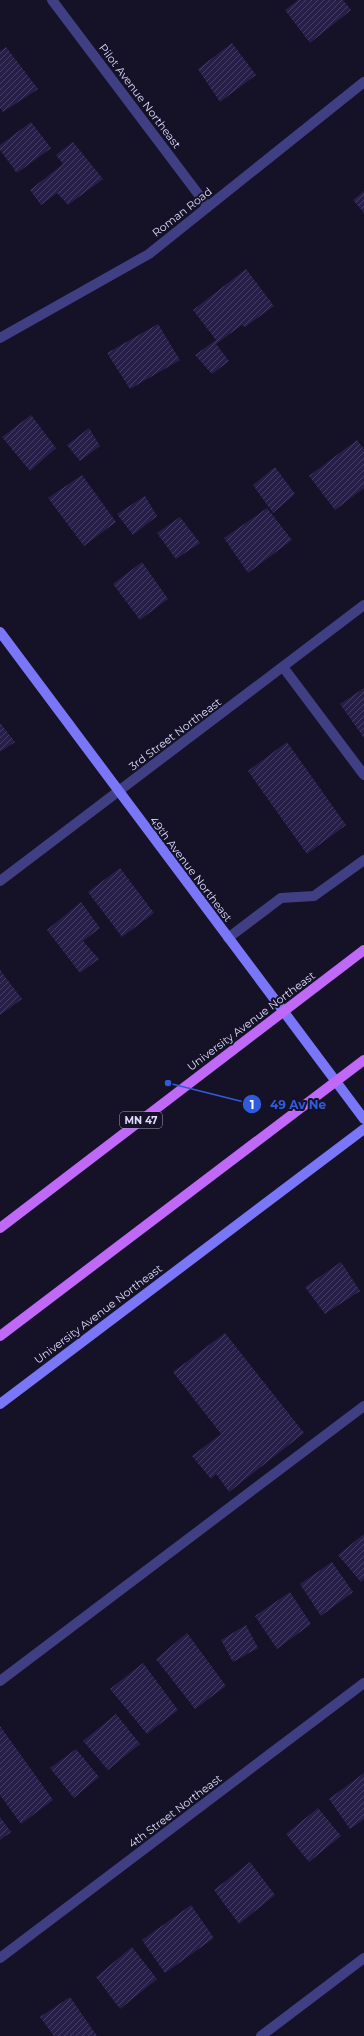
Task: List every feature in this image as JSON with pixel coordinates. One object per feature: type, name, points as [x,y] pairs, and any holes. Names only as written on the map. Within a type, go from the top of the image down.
[{"type":"main road","name":"University Avenue Northeast","points":[[0,1228],[364,950]]},
{"type":"main road","points":[[0,1336],[364,1060]]},
{"type":"street","name":"Pilot Avenue Northeast","points":[[52,0],[208,207]]},
{"type":"street","name":"Roman Road","points":[[0,338],[149,254],[364,82]]},
{"type":"street","name":"3rd Street Northeast","points":[[0,881],[119,793],[364,606]]},
{"type":"street","name":"49th Avenue Northeast","points":[[0,632],[364,1119]]},
{"type":"street","points":[[283,667],[364,775]]},
{"type":"street","points":[[228,938],[281,898],[314,896],[364,860]]},
{"type":"street","name":"University Avenue Northeast","points":[[0,1404],[364,1128]]},
{"type":"street","points":[[0,1681],[364,1406]]},
{"type":"street","name":"4th Street Northeast","points":[[0,1958],[364,1683]]},
{"type":"street","points":[[261,2036],[364,1958]]},
{"type":"building","points":[[298,0],[343,0],[351,10],[310,43],[285,10]]},
{"type":"building","points":[[232,43],[256,75],[220,102],[198,69]]},
{"type":"building","points":[[6,47],[38,89],[3,112],[0,108],[0,51]]},
{"type":"building","points":[[31,122],[51,148],[17,173],[0,150],[0,145]]},
{"type":"building","points":[[73,142],[103,179],[68,205],[57,193],[41,205],[30,190],[63,164],[56,155]]},
{"type":"building","points":[[364,191],[364,213],[353,200]]},
{"type":"building","points":[[246,269],[274,306],[245,327],[242,325],[216,344],[229,361],[212,374],[195,355],[216,340],[193,310]]},
{"type":"building","points":[[158,324],[180,360],[130,389],[107,353]]},
{"type":"building","points":[[31,415],[56,448],[30,471],[2,437]]},
{"type":"building","points":[[89,428],[100,446],[80,461],[67,445]]},
{"type":"building","points":[[357,440],[364,449],[364,488],[335,510],[309,476]]},
{"type":"building","points":[[275,467],[295,494],[273,513],[253,485]]},
{"type":"building","points":[[82,475],[116,522],[84,546],[48,498]]},
{"type":"building","points":[[145,496],[157,516],[133,535],[117,514]]},
{"type":"building","points":[[267,508],[292,540],[248,573],[224,538]]},
{"type":"building","points":[[180,517],[200,543],[176,559],[157,533]]},
{"type":"building","points":[[142,562],[168,599],[140,620],[113,584]]},
{"type":"building","points":[[364,688],[364,738],[340,704]]},
{"type":"building","points":[[0,723],[15,742],[0,752]]},
{"type":"building","points":[[287,742],[346,825],[307,854],[248,771]]},
{"type":"building","points":[[120,868],[154,913],[122,937],[88,892]]},
{"type":"building","points":[[81,902],[100,928],[83,941],[99,959],[80,973],[47,930]]},
{"type":"building","points":[[0,970],[22,999],[0,1015]]},
{"type":"building","points":[[341,1262],[360,1291],[325,1314],[305,1287]]},
{"type":"building","points":[[225,1333],[304,1433],[229,1492],[216,1474],[211,1479],[192,1456],[221,1434],[173,1372]]},
{"type":"building","points":[[364,1534],[364,1579],[361,1582],[338,1555]]},
{"type":"building","points":[[332,1562],[353,1592],[321,1616],[300,1584]]},
{"type":"building","points":[[290,1592],[311,1624],[277,1649],[255,1616]]},
{"type":"building","points":[[246,1625],[258,1648],[233,1662],[221,1640]]},
{"type":"building","points":[[187,1633],[226,1686],[195,1709],[156,1659]]},
{"type":"building","points":[[143,1663],[178,1710],[147,1734],[110,1689]]},
{"type":"building","points":[[116,1714],[140,1744],[108,1770],[83,1741]]},
{"type":"building","points":[[0,1726],[53,1800],[21,1824],[0,1795]]},
{"type":"building","points":[[76,1749],[99,1777],[74,1798],[50,1768]]},
{"type":"building","points":[[364,1773],[364,1819],[350,1829],[329,1799]]},
{"type":"building","points":[[318,1808],[341,1836],[309,1862],[286,1834]]},
{"type":"building","points":[[0,1817],[11,1832],[0,1840]]},
{"type":"building","points":[[250,1862],[275,1895],[239,1924],[214,1890]]},
{"type":"building","points":[[191,1905],[214,1938],[165,1973],[142,1940]]},
{"type":"building","points":[[132,1947],[157,1979],[120,2009],[96,1977]]},
{"type":"building","points":[[70,1997],[97,2036],[54,2036],[40,2017]]},
{"type":"place","name":"49 Av Ne","points":[[168,1083]]}]
